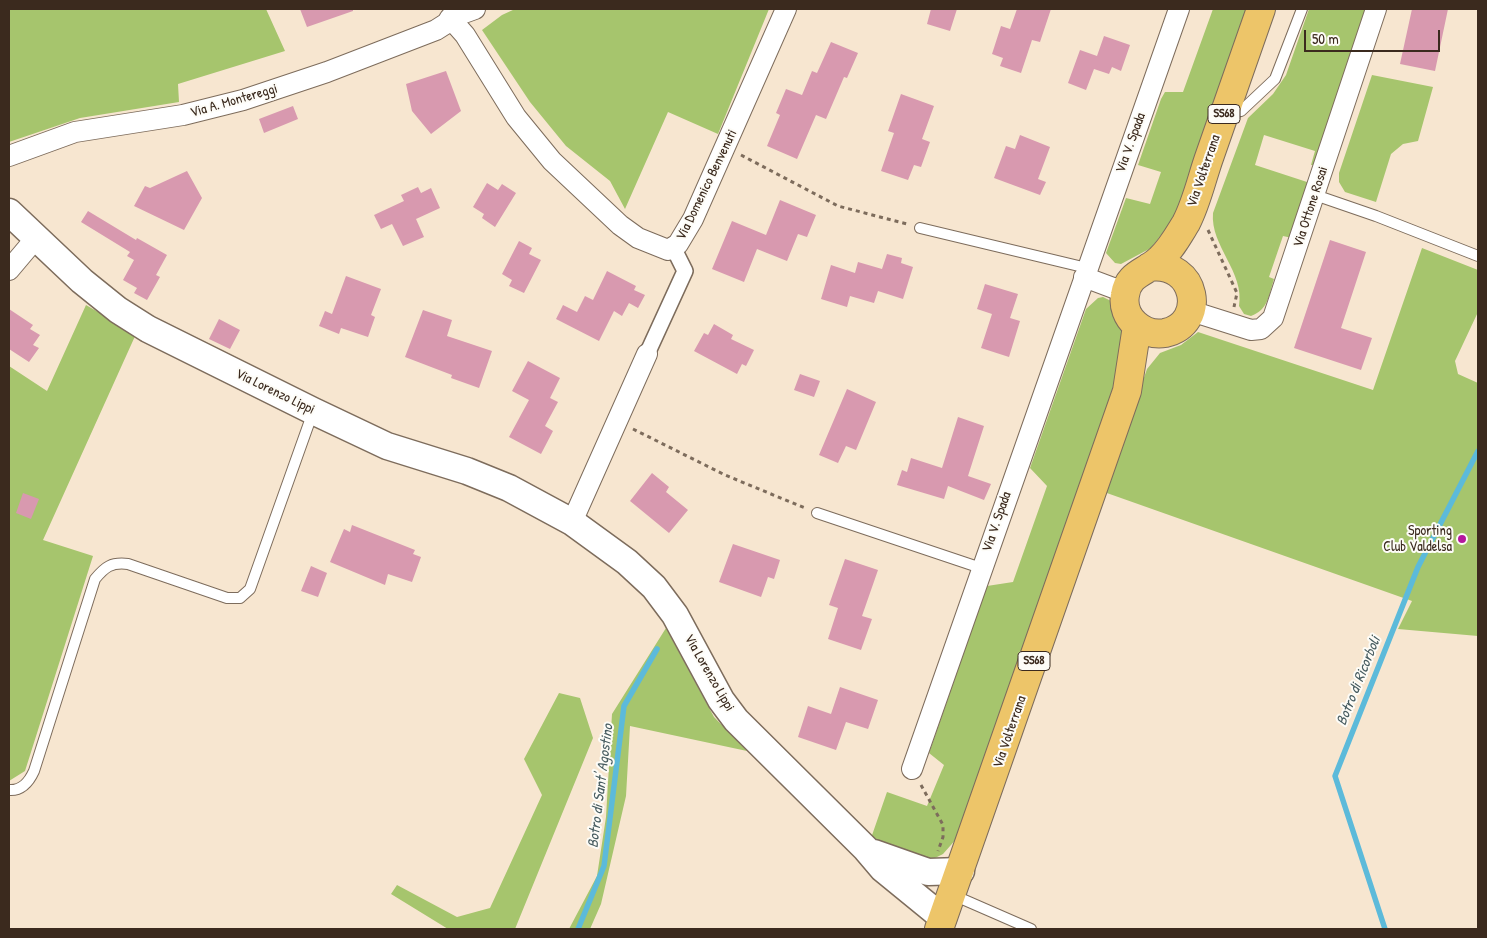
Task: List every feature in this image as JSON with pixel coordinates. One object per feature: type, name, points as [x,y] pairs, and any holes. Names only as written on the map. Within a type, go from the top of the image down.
[{"type":"main road","name":"Via Volterrana","points":[[1179,273],[1197,220],[1224,114],[1261,9]]},
{"type":"main road","name":"Via Volterrana","points":[[1126,288],[1135,275],[1149,267],[1167,252],[1197,220]]},
{"type":"main road","points":[[1149,267],[1165,266],[1179,273],[1191,290],[1190,311]]},
{"type":"main road","points":[[1126,288],[1125,309],[1137,326],[1145,331],[1164,333]]},
{"type":"main road","name":"Via Volterrana","points":[[949,903],[1128,392],[1142,364],[1164,333],[1180,326],[1190,311]]},
{"type":"main road","name":"Via Volterrana","points":[[1128,392],[1137,326]]},
{"type":"street","name":"Via A. Montereggi","points":[[9,156],[75,132],[200,111],[273,90],[436,30],[447,23],[450,13],[475,9]]},
{"type":"street","name":"Via Domenico Benvenuti","points":[[450,13],[512,111],[552,161],[590,194],[614,220],[631,233],[658,247],[674,249],[688,229],[726,148],[786,9]]},
{"type":"street","name":"Via V. Spada","points":[[912,769],[981,568],[1179,9]]},
{"type":"street","name":"Via Ottone Rosai","points":[[1190,311],[1245,329],[1257,330],[1267,326],[1278,309],[1376,9]]},
{"type":"street","name":"Via Lorenzo Lippi","points":[[9,212],[82,281],[118,310],[140,324],[387,446],[510,488],[572,522],[627,562],[654,587],[676,615],[722,700],[736,720],[866,849],[883,869],[949,903]]},
{"type":"street","points":[[9,270],[36,238]]},
{"type":"street","points":[[572,522],[685,271],[674,249]]},
{"type":"street","points":[[1085,272],[1116,288],[1126,288]]},
{"type":"street","name":"Via Lorenzo Lippi","points":[[866,849],[915,869],[928,872],[949,903]]},
{"type":"lane","points":[[1224,114],[1241,111],[1276,79],[1302,9]]},
{"type":"lane","points":[[1315,195],[1376,216],[1478,256]]},
{"type":"lane","points":[[920,228],[1085,272]]},
{"type":"lane","points":[[9,790],[15,790],[28,783],[34,771],[95,579],[105,566],[117,563],[128,564],[227,598],[240,598],[250,589],[313,411]]},
{"type":"lane","points":[[817,513],[981,568]]},
{"type":"lane","points":[[949,903],[1031,929]]},
{"type":"path","points":[[726,148],[838,206],[920,228]]},
{"type":"path","points":[[1197,220],[1237,293],[1232,312]]},
{"type":"path","points":[[616,421],[725,475],[817,513]]},
{"type":"path","points":[[912,769],[943,825],[944,837],[934,860]]},
{"type":"green space","points":[[9,9],[266,9],[285,51],[178,84],[179,102],[80,118],[9,142]]},
{"type":"green space","points":[[515,9],[769,9],[718,134],[668,112],[625,209],[610,181],[566,146],[530,102],[482,30],[502,15]]},
{"type":"green space","points":[[1213,9],[1247,9],[1170,232],[1164,231],[1151,248],[1121,264],[1115,263],[1106,253],[1126,198],[1150,204],[1161,172],[1138,165],[1161,99],[1165,92],[1183,92]]},
{"type":"green space","points":[[1309,9],[1367,9],[1317,165],[1311,165],[1315,151],[1264,135],[1255,165],[1307,182],[1309,187],[1292,238],[1283,236],[1269,277],[1274,279],[1267,301],[1261,310],[1251,316],[1244,314],[1239,306],[1237,282],[1217,237],[1213,213],[1248,118],[1273,94],[1286,75]]},
{"type":"green space","points":[[1372,75],[1433,87],[1418,141],[1403,144],[1391,154],[1376,202],[1345,192],[1339,182],[1339,173]]},
{"type":"green space","points":[[1422,248],[1478,270],[1478,312],[1455,361],[1458,374],[1478,383],[1478,636],[1398,629],[1412,601],[1104,492],[1147,369],[1160,353],[1181,345],[1198,332],[1373,390]]},
{"type":"green space","points":[[1103,297],[1111,301],[1114,318],[1126,337],[1120,370],[958,837],[943,854],[931,860],[870,841],[887,792],[927,806],[944,765],[929,753],[987,586],[1013,582],[1047,486],[1030,468],[1086,309],[1098,298]]},
{"type":"green space","points":[[86,305],[136,334],[43,540],[93,556],[25,771],[9,781],[9,366],[47,391]]},
{"type":"green space","points":[[666,628],[714,717],[747,751],[630,726],[626,796],[601,904],[590,929],[569,929],[597,876],[606,817],[612,714]]},
{"type":"green space","points":[[559,693],[580,698],[593,738],[515,929],[448,929],[391,894],[397,885],[457,917],[490,908],[542,795],[524,759]]},
{"type":"building","points":[[300,9],[353,9],[353,11],[307,27]]},
{"type":"building","points":[[931,9],[957,9],[950,31],[927,24]]},
{"type":"building","points":[[1017,9],[1051,9],[1040,42],[1032,40],[1021,73],[1000,66],[1003,58],[992,54],[1001,26],[1010,29]]},
{"type":"building","points":[[1412,9],[1448,9],[1435,71],[1400,64]]},
{"type":"building","points":[[1104,36],[1130,45],[1121,71],[1112,67],[1109,74],[1094,69],[1086,90],[1068,83],[1080,50],[1097,56]]},
{"type":"building","points":[[831,42],[858,53],[847,78],[844,77],[826,119],[816,115],[797,159],[767,146],[780,115],[776,113],[786,89],[802,95],[812,71],[817,73]]},
{"type":"building","points":[[446,71],[461,111],[431,134],[412,111],[406,84]]},
{"type":"building","points":[[901,94],[934,106],[922,139],[930,142],[921,167],[914,165],[908,180],[881,171],[894,133],[888,131]]},
{"type":"building","points":[[293,106],[298,119],[264,133],[259,119]]},
{"type":"building","points":[[1020,135],[1050,147],[1038,179],[1046,182],[1040,195],[994,178],[1006,146],[1015,149]]},
{"type":"building","points":[[187,171],[202,198],[184,230],[134,206],[145,186],[150,188]]},
{"type":"building","points":[[487,183],[498,190],[502,184],[516,193],[495,227],[482,218],[484,214],[473,207]]},
{"type":"building","points":[[418,187],[421,193],[431,188],[440,208],[416,219],[424,237],[403,246],[392,224],[381,229],[374,215],[404,201],[401,195]]},
{"type":"building","points":[[780,200],[816,215],[807,237],[798,234],[787,261],[757,249],[744,282],[712,269],[732,221],[766,235]]},
{"type":"building","points":[[88,211],[136,240],[137,238],[167,255],[156,275],[160,277],[147,300],[134,293],[137,288],[123,280],[134,260],[127,256],[130,252],[81,222]]},
{"type":"building","points":[[1330,240],[1366,252],[1341,328],[1372,338],[1361,370],[1294,348]]},
{"type":"building","points":[[519,241],[532,248],[529,254],[541,260],[524,293],[509,286],[512,280],[502,274]]},
{"type":"building","points":[[887,254],[902,258],[901,263],[913,267],[903,299],[878,291],[874,303],[850,296],[847,307],[821,299],[831,265],[855,273],[858,262],[882,269]]},
{"type":"building","points":[[607,271],[636,286],[634,290],[645,295],[638,308],[629,303],[622,316],[614,311],[599,341],[556,319],[563,305],[577,312],[585,296],[593,300]]},
{"type":"building","points":[[346,276],[381,289],[371,315],[375,317],[368,337],[341,328],[339,334],[319,326],[325,311],[332,314]]},
{"type":"building","points":[[985,284],[1018,294],[1010,318],[1020,321],[1009,357],[981,348],[992,314],[977,309]]},
{"type":"building","points":[[9,309],[33,325],[30,329],[40,335],[33,345],[39,348],[29,362],[9,349]]},
{"type":"building","points":[[423,310],[452,320],[447,336],[492,351],[479,388],[451,378],[452,375],[405,357]]},
{"type":"building","points":[[219,319],[240,330],[230,349],[209,339]]},
{"type":"building","points":[[714,324],[733,335],[731,339],[754,350],[746,366],[742,364],[737,374],[694,351],[704,333],[708,335]]},
{"type":"building","points":[[528,361],[560,378],[550,398],[558,402],[545,426],[553,431],[541,454],[509,437],[529,400],[512,391]]},
{"type":"building","points":[[800,374],[820,381],[814,397],[794,390]]},
{"type":"building","points":[[847,389],[876,402],[856,450],[846,446],[838,463],[819,455]]},
{"type":"building","points":[[958,417],[984,426],[968,476],[991,484],[984,500],[948,486],[944,499],[897,485],[902,470],[907,472],[911,458],[942,468]]},
{"type":"building","points":[[652,473],[669,487],[666,492],[688,510],[669,533],[630,501]]},
{"type":"building","points":[[23,493],[39,499],[31,519],[16,513]]},
{"type":"building","points":[[352,525],[415,550],[413,554],[421,557],[412,582],[388,574],[385,585],[330,562],[344,529],[350,532]]},
{"type":"building","points":[[733,544],[780,560],[774,579],[768,577],[761,597],[719,582]]},
{"type":"building","points":[[845,559],[878,570],[862,616],[872,619],[861,650],[828,639],[838,608],[829,605]]},
{"type":"building","points":[[311,566],[327,573],[318,597],[301,591]]},
{"type":"building","points":[[840,687],[878,700],[868,729],[846,722],[836,750],[798,737],[808,706],[831,714]]},
{"type":"waterway","name":"Botro di Ricorboli","points":[[1385,929],[1335,776],[1418,567],[1478,451]]},
{"type":"waterway","name":"Botro di Sant' Agostino","points":[[578,929],[604,866],[624,706],[657,649]]},
{"type":"place","name":"Sporting Club Valdelsa","points":[[1462,539]]}]
